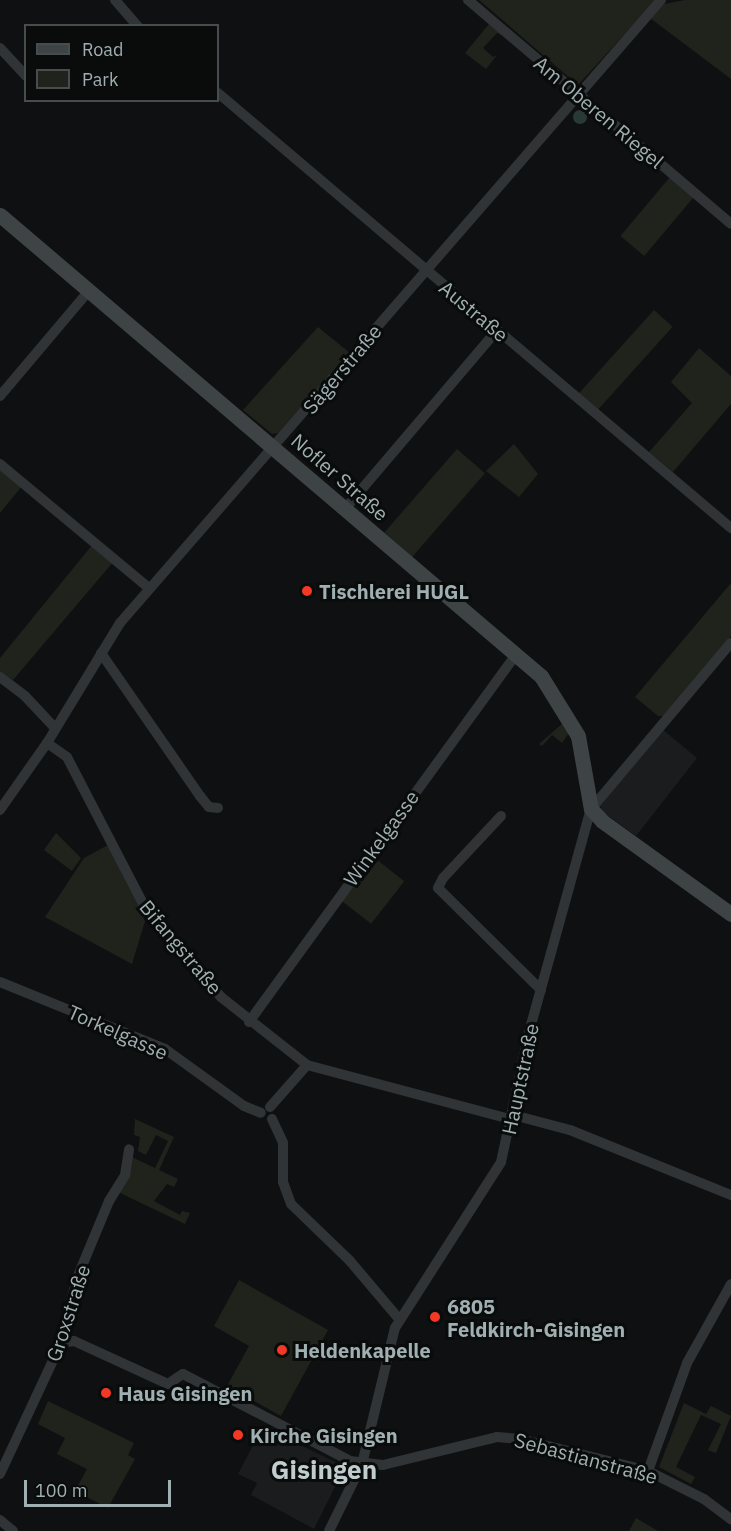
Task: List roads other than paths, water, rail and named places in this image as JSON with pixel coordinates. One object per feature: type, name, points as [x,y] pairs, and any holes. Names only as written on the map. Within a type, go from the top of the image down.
[{"type":"main road","name":"Nofler Straße","points":[[0,214],[88,292],[275,448],[344,510],[547,682],[573,724],[591,809]]},
{"type":"main road","points":[[591,809],[602,821],[731,914]]},
{"type":"street","points":[[115,0],[136,24]]},
{"type":"street","name":"Am Oberen Riegel","points":[[468,0],[731,224]]},
{"type":"street","name":"Sägerstraße","points":[[0,810],[47,743],[101,653],[149,588],[275,448],[577,92],[661,0]]},
{"type":"street","points":[[0,48],[24,74]]},
{"type":"street","name":"Austraße","points":[[219,94],[731,528]]},
{"type":"street","points":[[0,396],[88,292]]},
{"type":"street","points":[[344,510],[497,330]]},
{"type":"street","points":[[0,464],[149,588]]},
{"type":"street","name":"Hauptstraße","points":[[329,1531],[362,1464],[388,1348],[399,1319],[496,1173],[541,990],[591,809],[731,643]]},
{"type":"street","points":[[101,653],[200,796],[209,807],[218,808]]},
{"type":"street","name":"Winkelgasse","points":[[249,1022],[515,656]]},
{"type":"street","points":[[0,677],[25,696],[55,728]]},
{"type":"street","name":"Bifangstraße","points":[[47,743],[67,757],[149,915],[249,1022],[307,1065]]},
{"type":"street","points":[[501,816],[443,878],[438,888],[541,990]]},
{"type":"street","name":"Torkelgasse","points":[[0,982],[165,1049],[244,1106],[265,1110],[263,1119],[272,1119],[283,1143],[284,1182],[291,1204],[350,1261],[399,1319]]},
{"type":"street","points":[[265,1110],[307,1065],[570,1130],[731,1195]]},
{"type":"street","name":"Groxstraße","points":[[0,1474],[61,1343],[77,1278],[109,1201],[125,1175],[129,1149]]},
{"type":"street","points":[[648,1471],[687,1363],[731,1284]]},
{"type":"street","points":[[61,1343],[74,1341],[168,1384],[183,1374],[333,1453],[362,1464]]},
{"type":"street","name":"Sebastianstraße","points":[[362,1464],[400,1463],[497,1437],[648,1471],[704,1499],[731,1519]]},
{"type":"place","name":"Tischlerei HUGL","points":[[307,591]]},
{"type":"place","name":"6805 Feldkirch-Gisingen","points":[[435,1317]]},
{"type":"place","name":"Heldenkapelle","points":[[282,1350]]},
{"type":"place","name":"Haus Gisingen","points":[[106,1393]]},
{"type":"place","name":"Kirche Gisingen","points":[[238,1435]]},
{"type":"district","name":"Gisingen","points":[[324,1470]]}]
